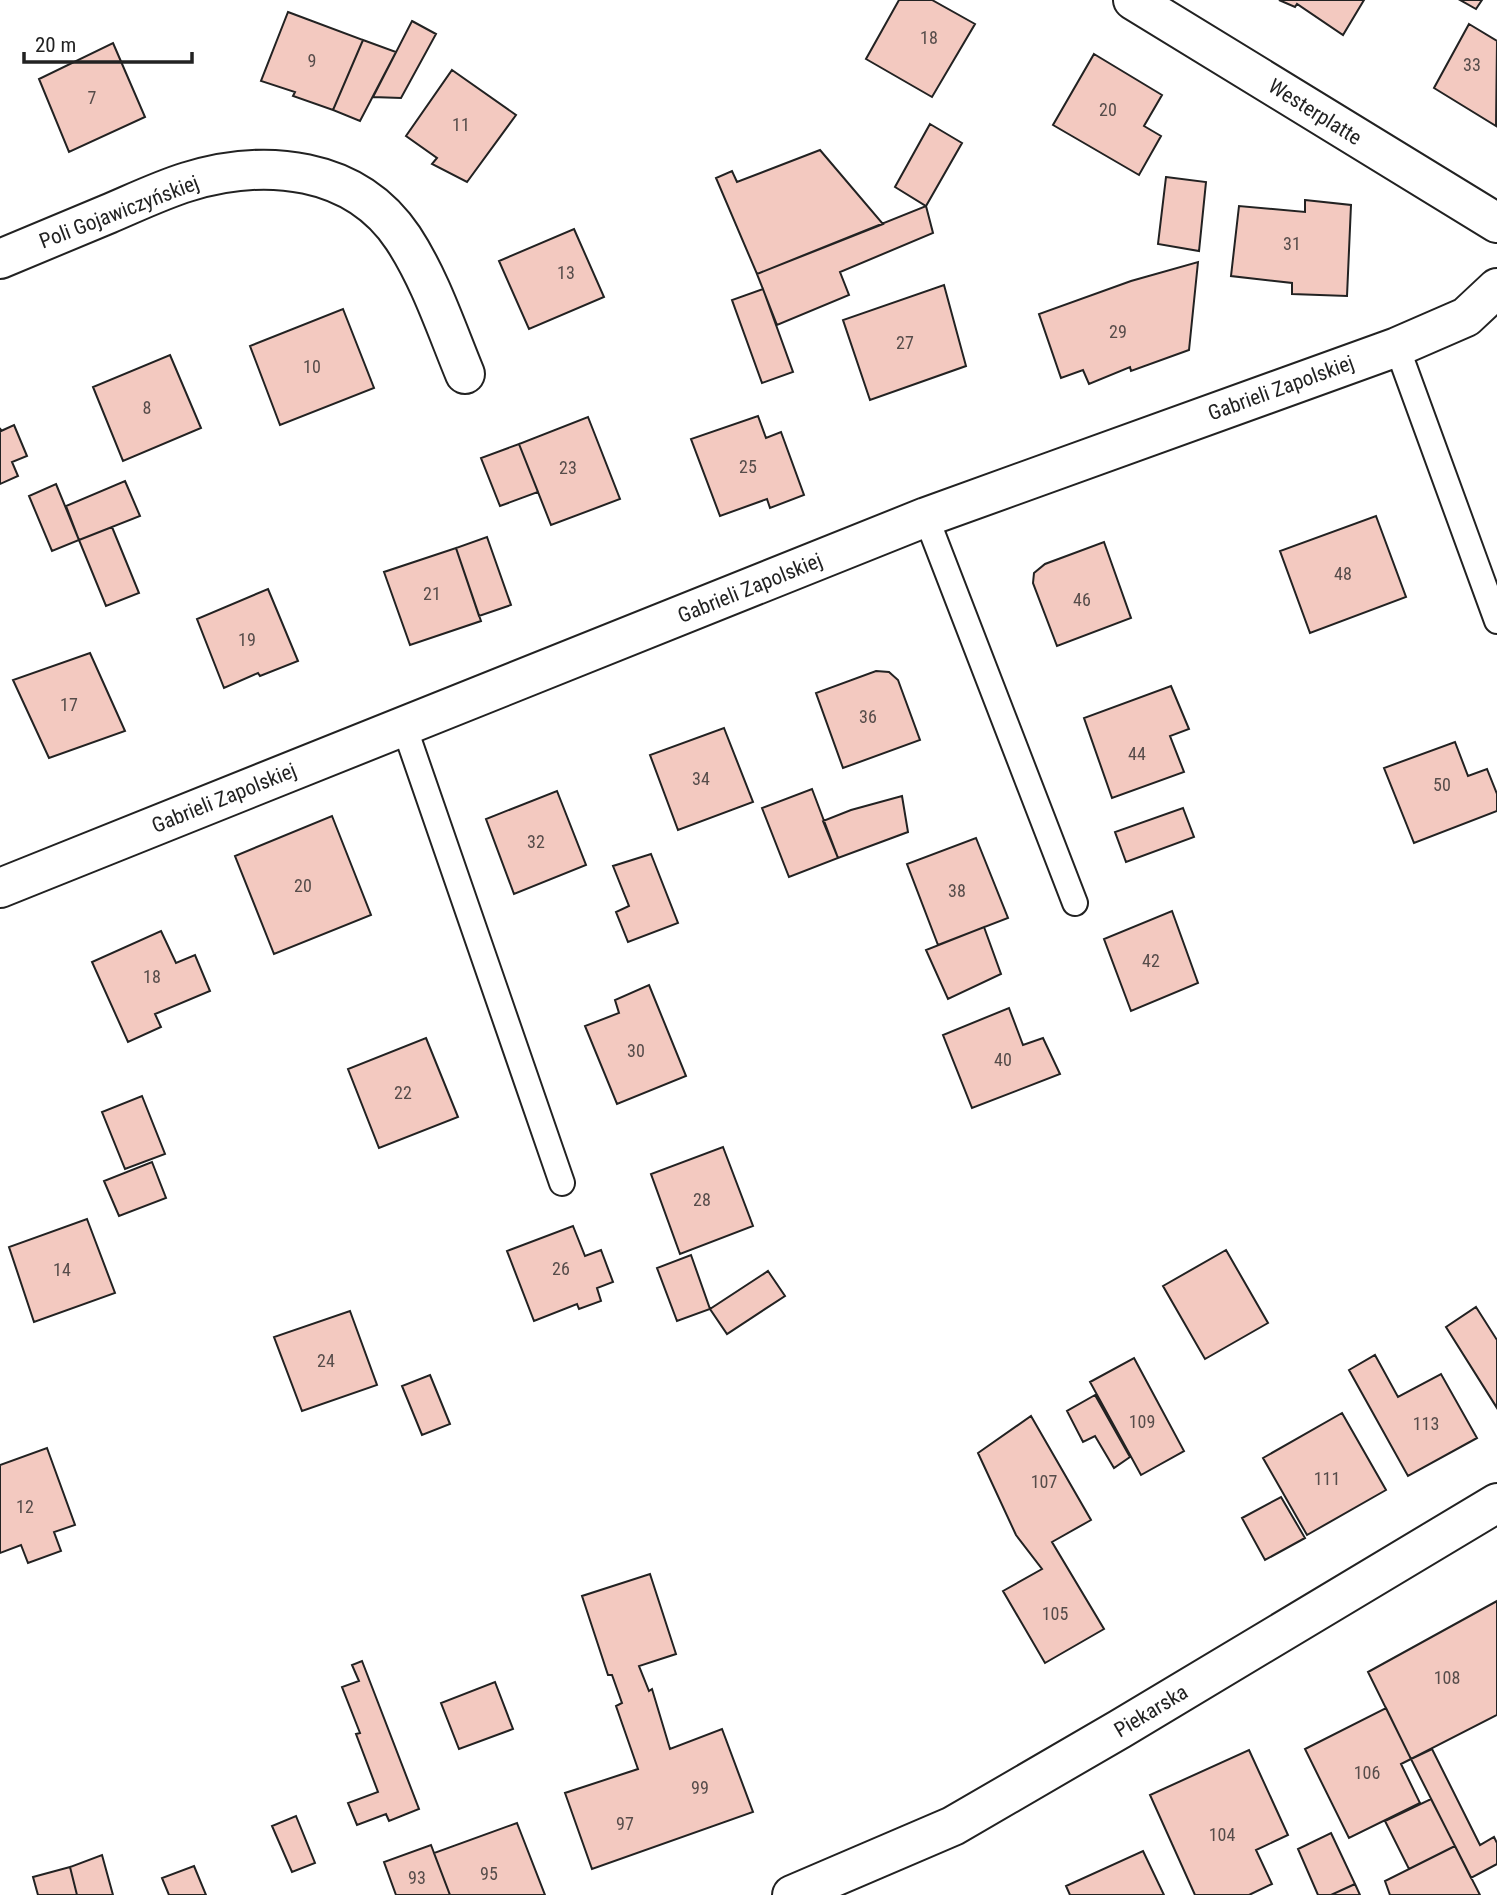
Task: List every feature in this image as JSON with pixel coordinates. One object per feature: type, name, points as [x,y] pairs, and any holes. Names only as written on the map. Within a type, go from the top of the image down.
[{"type":"street","name":"Westerplatte","points":[[1133,0],[1497,223]]},
{"type":"street","name":"Poli Gojawiczyńskiej","points":[[0,259],[188,181],[239,172],[293,170],[340,184],[370,200],[402,237],[430,288],[465,373]]},
{"type":"street","name":"Gabrieli Zapolskiej","points":[[0,888],[926,517],[1397,346],[1466,317],[1497,288]]},
{"type":"street","name":"Piekarska","points":[[792,1895],[953,1825],[1120,1729],[1497,1503]]},
{"type":"lane","points":[[1397,346],[1497,621]]},
{"type":"lane","points":[[926,517],[1074,903]]},
{"type":"lane","points":[[404,726],[562,1183]]},
{"type":"building","points":[[899,0],[932,0],[975,24],[932,97],[866,59]]},
{"type":"building","points":[[1279,0],[1364,0],[1343,35],[1297,4],[1295,7]]},
{"type":"building","points":[[1460,0],[1482,0],[1476,9]]},
{"type":"building","points":[[288,12],[363,40],[333,110],[293,96],[295,92],[261,81]]},
{"type":"building","points":[[412,21],[436,34],[401,98],[373,97]]},
{"type":"building","points":[[1469,24],[1497,41],[1496,126],[1434,88]]},
{"type":"building","points":[[363,40],[396,52],[360,121],[333,110]]},
{"type":"building","points":[[113,43],[145,117],[69,152],[39,79]]},
{"type":"building","points":[[1094,54],[1162,95],[1144,126],[1161,136],[1139,175],[1053,125]]},
{"type":"building","points":[[452,70],[516,115],[467,182],[432,164],[437,158],[406,136]]},
{"type":"building","points":[[930,124],[962,143],[926,206],[895,187]]},
{"type":"building","points":[[820,150],[883,224],[757,274],[716,178],[732,171],[737,182]]},
{"type":"building","points":[[1166,177],[1206,182],[1199,251],[1158,244]]},
{"type":"building","points":[[1305,200],[1351,205],[1347,296],[1292,294],[1292,283],[1231,276],[1239,206],[1305,212]]},
{"type":"building","points":[[926,206],[933,233],[840,272],[849,295],[777,325],[757,274]]},
{"type":"building","points":[[574,229],[604,297],[529,329],[499,261]]},
{"type":"building","points":[[1198,262],[1189,350],[1131,371],[1130,367],[1089,384],[1083,370],[1061,378],[1039,314],[1131,281]]},
{"type":"building","points":[[944,285],[966,366],[870,400],[843,320]]},
{"type":"building","points":[[763,289],[793,372],[762,383],[732,300]]},
{"type":"building","points":[[343,309],[374,388],[280,425],[250,346]]},
{"type":"building","points":[[170,355],[201,428],[123,461],[93,387]]},
{"type":"building","points":[[758,416],[766,438],[781,432],[804,495],[770,508],[767,499],[720,516],[691,439]]},
{"type":"building","points":[[588,417],[620,499],[551,525],[519,444]]},
{"type":"building","points":[[14,425],[27,456],[12,462],[18,476],[0,484],[0,428],[1,431]]},
{"type":"building","points":[[519,444],[538,492],[500,506],[481,458]]},
{"type":"building","points":[[125,481],[140,516],[79,540],[66,506]]},
{"type":"building","points":[[56,484],[79,540],[52,551],[29,496]]},
{"type":"building","points":[[1376,516],[1406,597],[1310,633],[1280,551]]},
{"type":"building","points":[[112,527],[139,593],[106,606],[79,540]]},
{"type":"building","points":[[487,537],[511,605],[479,616],[456,548]]},
{"type":"building","points":[[1104,542],[1131,618],[1057,646],[1033,583],[1034,573],[1045,564]]},
{"type":"building","points":[[456,548],[481,621],[410,645],[384,572]]},
{"type":"building","points":[[268,589],[298,661],[260,676],[258,673],[224,688],[197,619]]},
{"type":"building","points":[[90,653],[125,731],[49,758],[13,680]]},
{"type":"building","points":[[876,671],[889,672],[898,680],[920,740],[843,768],[816,693]]},
{"type":"building","points":[[1171,686],[1189,729],[1170,736],[1184,772],[1112,798],[1084,718]]},
{"type":"building","points":[[724,728],[753,802],[678,830],[650,755]]},
{"type":"building","points":[[1455,742],[1468,776],[1487,769],[1497,794],[1497,811],[1414,843],[1384,768]]},
{"type":"building","points":[[812,789],[838,858],[789,877],[762,808]]},
{"type":"building","points":[[557,791],[586,865],[514,894],[486,819]]},
{"type":"building","points":[[902,796],[908,832],[838,858],[823,821]]},
{"type":"building","points":[[1183,808],[1194,837],[1126,862],[1115,832]]},
{"type":"building","points":[[332,816],[371,915],[274,954],[235,856]]},
{"type":"building","points":[[976,838],[1008,918],[938,945],[907,864]]},
{"type":"building","points":[[651,854],[678,923],[628,942],[616,912],[629,906],[613,866]]},
{"type":"building","points":[[1172,911],[1198,983],[1131,1011],[1104,939]]},
{"type":"building","points":[[984,927],[1001,974],[948,999],[926,950]]},
{"type":"building","points":[[161,931],[176,963],[195,955],[210,991],[155,1014],[161,1027],[128,1042],[92,962]]},
{"type":"building","points":[[649,985],[686,1076],[617,1104],[585,1026],[619,1013],[615,1000]]},
{"type":"building","points":[[1009,1008],[1023,1045],[1043,1038],[1060,1074],[972,1108],[943,1035]]},
{"type":"building","points":[[426,1038],[458,1117],[379,1148],[348,1069]]},
{"type":"building","points":[[142,1096],[165,1154],[125,1169],[102,1112]]},
{"type":"building","points":[[723,1147],[753,1226],[680,1254],[651,1174]]},
{"type":"building","points":[[152,1162],[166,1198],[119,1216],[104,1181]]},
{"type":"building","points":[[87,1219],[115,1293],[34,1322],[9,1247]]},
{"type":"building","points":[[573,1226],[585,1256],[601,1250],[613,1282],[597,1288],[601,1301],[579,1309],[577,1304],[534,1321],[507,1251]]},
{"type":"building","points":[[1226,1250],[1268,1323],[1205,1359],[1163,1286]]},
{"type":"building","points":[[691,1255],[710,1309],[677,1321],[657,1268]]},
{"type":"building","points":[[768,1271],[785,1296],[727,1334],[710,1309]]},
{"type":"building","points":[[1476,1307],[1497,1340],[1497,1408],[1446,1327]]},
{"type":"building","points":[[350,1311],[377,1385],[302,1411],[274,1337]]},
{"type":"building","points":[[1375,1355],[1398,1397],[1441,1374],[1477,1438],[1408,1476],[1349,1370]]},
{"type":"building","points":[[1134,1358],[1184,1451],[1141,1475],[1090,1382]]},
{"type":"building","points":[[430,1375],[450,1424],[422,1435],[402,1386]]},
{"type":"building","points":[[1095,1395],[1130,1457],[1114,1468],[1095,1436],[1083,1442],[1067,1411]]},
{"type":"building","points":[[1342,1413],[1386,1490],[1307,1535],[1263,1458]]},
{"type":"building","points":[[1031,1416],[1091,1520],[1052,1542],[1104,1629],[1045,1663],[1003,1591],[1042,1569],[1016,1535],[978,1453]]},
{"type":"building","points":[[47,1448],[75,1525],[54,1532],[61,1551],[28,1563],[21,1545],[0,1553],[0,1465]]},
{"type":"building","points":[[1281,1497],[1305,1538],[1265,1560],[1242,1518]]},
{"type":"building","points":[[650,1574],[676,1654],[639,1666],[649,1691],[652,1689],[670,1749],[722,1729],[753,1812],[592,1869],[565,1793],[638,1769],[616,1706],[622,1703],[612,1675],[608,1675],[582,1596]]},
{"type":"building","points":[[1497,1601],[1497,1715],[1411,1759],[1368,1672]]},
{"type":"building","points":[[362,1661],[419,1809],[389,1821],[386,1814],[357,1825],[348,1803],[378,1792],[356,1734],[360,1733],[342,1687],[359,1681],[352,1665]]},
{"type":"building","points":[[495,1682],[513,1729],[459,1749],[441,1703]]},
{"type":"building","points":[[1386,1708],[1411,1759],[1401,1764],[1420,1803],[1349,1838],[1305,1749]]},
{"type":"building","points":[[1432,1749],[1480,1845],[1494,1837],[1497,1843],[1497,1864],[1471,1878],[1411,1759]]},
{"type":"building","points":[[1249,1750],[1288,1835],[1256,1850],[1272,1884],[1249,1895],[1195,1895],[1150,1795]]},
{"type":"building","points":[[1431,1799],[1455,1846],[1409,1869],[1385,1821]]},
{"type":"building","points":[[296,1816],[315,1863],[292,1872],[272,1826]]},
{"type":"building","points":[[517,1823],[545,1895],[450,1895],[434,1853]]},
{"type":"building","points":[[1331,1833],[1355,1884],[1331,1895],[1318,1895],[1298,1849]]},
{"type":"building","points":[[431,1845],[450,1895],[396,1895],[384,1862]]},
{"type":"building","points":[[1455,1846],[1480,1895],[1390,1895],[1385,1881]]},
{"type":"building","points":[[1143,1851],[1164,1895],[1070,1895],[1066,1886]]},
{"type":"building","points":[[102,1855],[113,1895],[77,1895],[70,1867]]},
{"type":"building","points":[[194,1866],[206,1895],[169,1895],[162,1878]]},
{"type":"building","points":[[70,1867],[77,1895],[38,1895],[33,1877]]},
{"type":"building","points":[[1355,1884],[1360,1895],[1331,1895]]}]
